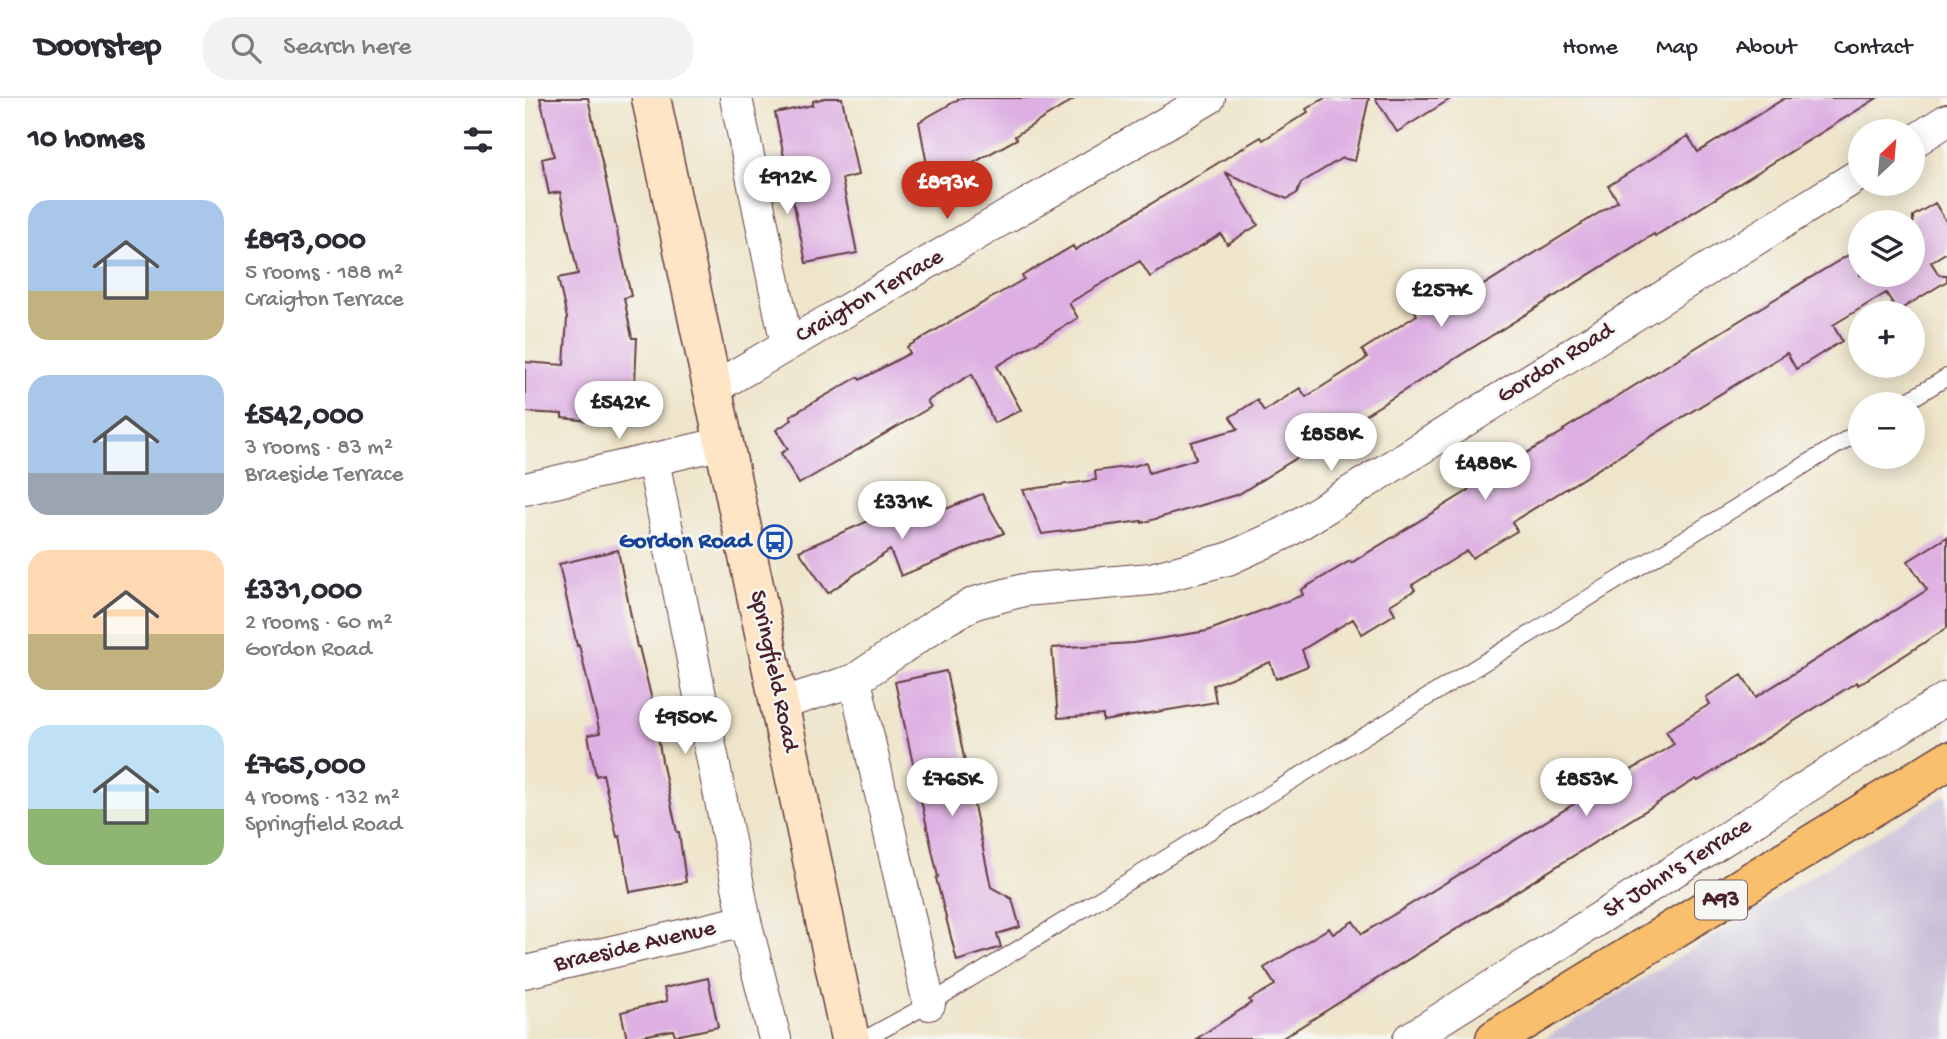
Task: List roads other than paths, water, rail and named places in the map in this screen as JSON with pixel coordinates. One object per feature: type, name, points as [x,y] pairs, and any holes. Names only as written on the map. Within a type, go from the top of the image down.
[{"type":"main road","name":"St John's Terrace","points":[[1495,1039],[1947,761]]},
{"type":"street","name":"Springfield Road","points":[[651,98],[850,1039]]},
{"type":"street","points":[[736,98],[787,345]]},
{"type":"street","name":"Craigton Terrace","points":[[712,389],[1162,111],[1209,98]]},
{"type":"street","points":[[1925,134],[1947,120]]},
{"type":"street","name":"Gordon Road","points":[[780,704],[855,680],[937,624],[975,603],[1024,590],[1151,579],[1228,559],[1285,533],[1848,181]]},
{"type":"street","points":[[525,489],[724,443]]},
{"type":"street","points":[[653,460],[745,921],[775,1039]]},
{"type":"street","points":[[855,680],[929,1004]]},
{"type":"street","name":"St John's Terrace","points":[[1409,1039],[1947,698]]},
{"type":"street","name":"Braeside Avenue","points":[[525,972],[745,921]]},
{"type":"lane","points":[[1923,392],[1947,377]]},
{"type":"lane","points":[[865,1039],[929,1004],[1848,438]]},
{"type":"place","name":"Gordon Road","points":[[775,542]]}]
